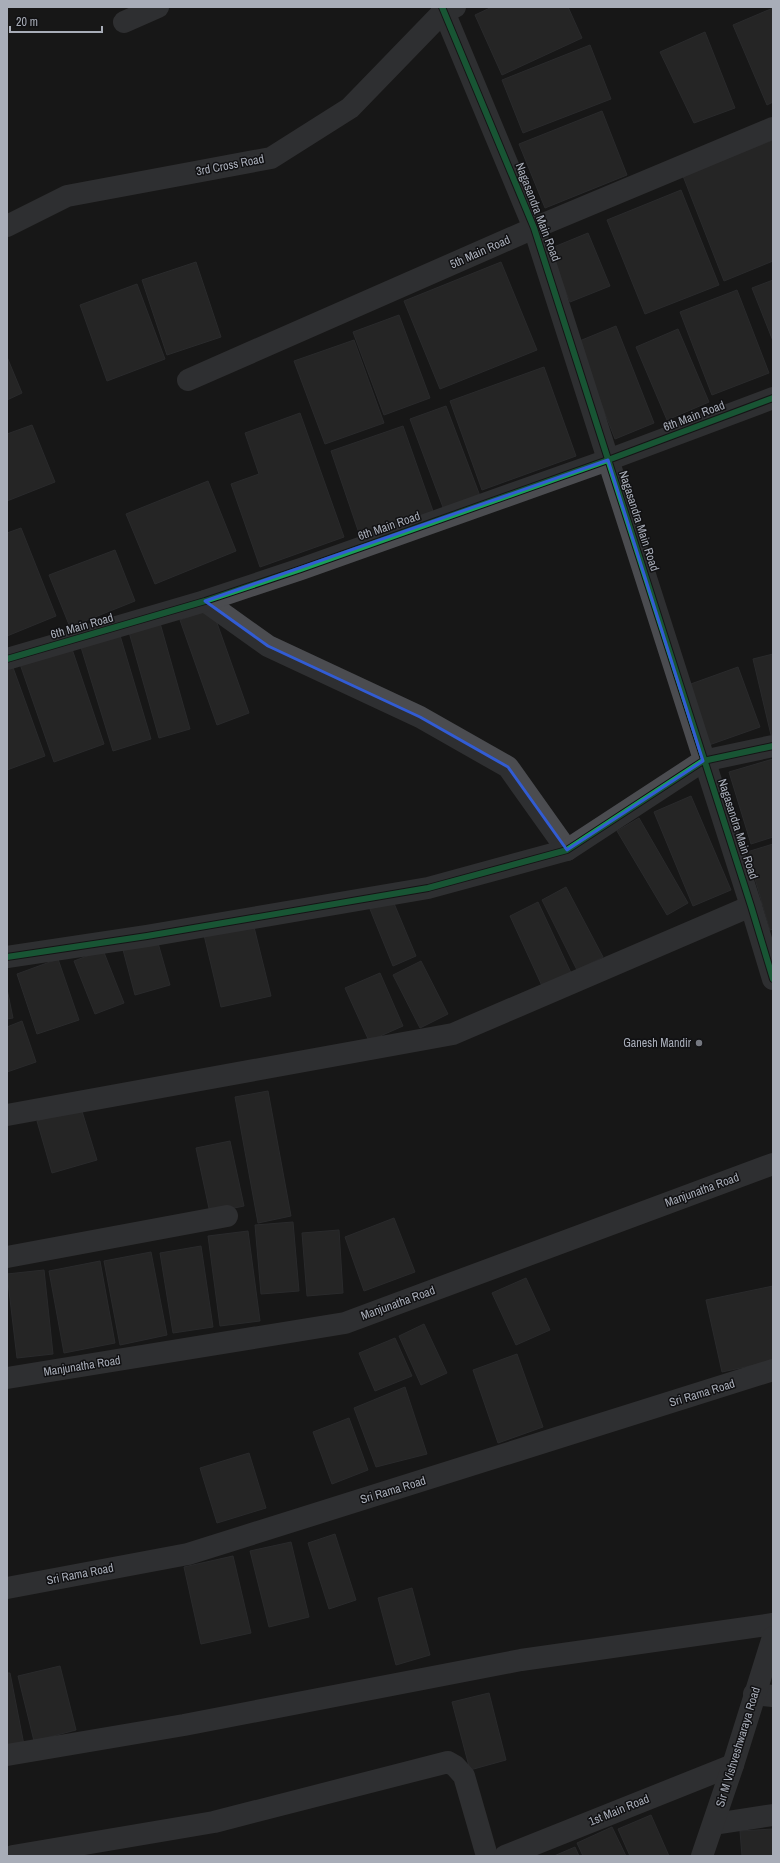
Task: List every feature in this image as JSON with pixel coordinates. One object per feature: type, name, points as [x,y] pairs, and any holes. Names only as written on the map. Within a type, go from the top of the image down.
[{"type":"street","points":[[124,22],[158,7]]},
{"type":"street","name":"3rd Cross Road","points":[[7,226],[67,196],[271,158],[350,108],[447,8]]},
{"type":"street","name":"Nagasandra Main Road","points":[[447,8],[534,228],[751,906],[766,935],[773,979]]},
{"type":"street","name":"5th Main Road","points":[[188,380],[534,228],[773,128]]},
{"type":"street","name":"6th Main Road","points":[[7,659],[205,601],[608,460],[773,398]]},
{"type":"street","points":[[205,601],[268,646],[420,717],[508,767],[567,850]]},
{"type":"street","points":[[7,957],[147,936],[428,888],[567,850],[704,761],[773,746]]},
{"type":"street","points":[[7,1115],[453,1034],[751,906]]},
{"type":"street","name":"Manjunatha Road","points":[[7,1378],[345,1323],[773,1164]]},
{"type":"street","points":[[7,1257],[227,1216]]},
{"type":"street","name":"Sri Rama Road","points":[[7,1588],[188,1554],[773,1370]]},
{"type":"street","points":[[7,1755],[184,1725],[522,1660],[773,1624]]},
{"type":"street","name":"Sir M Vishveshwaraya Road","points":[[702,1856],[733,1765],[764,1695],[773,1637]]},
{"type":"street","points":[[13,1856],[214,1822],[448,1762],[455,1766],[464,1776],[487,1856]]},
{"type":"street","name":"1st Main Road","points":[[505,1856],[733,1765]]},
{"type":"street","points":[[714,1824],[773,1815]]},
{"type":"highlighted area","points":[[608,460],[703,761],[567,850],[508,767],[420,717],[268,646],[205,601]]},
{"type":"building","points":[[492,7],[568,7],[582,38],[502,75],[475,15]]},
{"type":"building","points":[[773,8],[773,102],[767,105],[733,25]]},
{"type":"building","points":[[705,32],[735,108],[694,123],[660,52]]},
{"type":"building","points":[[590,45],[611,99],[523,133],[502,80]]},
{"type":"building","points":[[602,111],[627,175],[545,208],[519,144]]},
{"type":"building","points":[[773,140],[773,261],[724,281],[683,176]]},
{"type":"building","points":[[681,190],[719,285],[645,314],[607,220]]},
{"type":"building","points":[[588,233],[610,286],[570,302],[549,249]]},
{"type":"building","points":[[196,262],[221,337],[167,355],[142,280]]},
{"type":"building","points":[[501,262],[537,350],[440,389],[404,301]]},
{"type":"building","points":[[773,280],[773,341],[752,288]]},
{"type":"building","points":[[137,284],[165,359],[107,381],[80,305]]},
{"type":"building","points":[[737,290],[769,373],[712,395],[680,312]]},
{"type":"building","points":[[399,315],[430,398],[384,415],[353,332]]},
{"type":"building","points":[[616,326],[654,423],[615,439],[577,342]]},
{"type":"building","points":[[678,329],[709,402],[667,420],[636,347]]},
{"type":"building","points":[[354,340],[384,423],[325,444],[294,361]]},
{"type":"building","points":[[7,357],[22,393],[7,400]]},
{"type":"building","points":[[544,367],[576,456],[482,490],[450,401]]},
{"type":"building","points":[[446,406],[480,496],[444,510],[410,419]]},
{"type":"building","points":[[300,413],[344,537],[260,567],[231,484],[259,474],[245,433]]},
{"type":"building","points":[[32,425],[55,482],[7,501],[7,434]]},
{"type":"building","points":[[403,426],[434,514],[361,539],[331,451]]},
{"type":"building","points":[[208,481],[236,551],[155,584],[126,514]]},
{"type":"building","points":[[21,528],[56,616],[7,636],[7,533]]},
{"type":"building","points":[[115,550],[135,601],[70,627],[49,575]]},
{"type":"building","points":[[212,609],[249,713],[217,725],[180,620]]},
{"type":"building","points":[[160,623],[190,729],[159,738],[129,632]]},
{"type":"building","points":[[119,632],[151,739],[113,751],[80,644]]},
{"type":"building","points":[[71,646],[104,744],[54,762],[20,664]]},
{"type":"building","points":[[773,654],[773,734],[771,735],[753,659]]},
{"type":"building","points":[[11,662],[45,756],[7,770],[7,663]]},
{"type":"building","points":[[738,667],[760,727],[709,745],[688,685]]},
{"type":"building","points":[[773,759],[773,837],[751,844],[729,772]]},
{"type":"building","points":[[691,796],[731,890],[693,906],[654,812]]},
{"type":"building","points":[[639,818],[688,903],[667,915],[617,831]]},
{"type":"building","points":[[773,844],[773,929],[770,930],[747,852]]},
{"type":"building","points":[[566,887],[603,957],[577,970],[542,900]]},
{"type":"building","points":[[393,901],[416,956],[393,966],[370,909]]},
{"type":"building","points":[[538,902],[572,975],[543,988],[510,916]]},
{"type":"building","points":[[253,923],[271,996],[221,1007],[204,935]]},
{"type":"building","points":[[156,936],[170,985],[135,995],[122,946]]},
{"type":"building","points":[[103,950],[124,1003],[95,1014],[74,961]]},
{"type":"building","points":[[58,959],[79,1020],[37,1034],[17,974]]},
{"type":"building","points":[[421,961],[448,1014],[420,1028],[393,975]]},
{"type":"building","points":[[380,973],[403,1026],[369,1041],[345,988]]},
{"type":"building","points":[[7,989],[13,1018],[7,1019]]},
{"type":"building","points":[[22,1021],[36,1062],[7,1072],[7,1027]]},
{"type":"building","points":[[268,1091],[291,1216],[258,1223],[235,1097]]},
{"type":"building","points":[[81,1108],[97,1160],[52,1173],[37,1121]]},
{"type":"building","points":[[230,1141],[244,1206],[210,1213],[196,1148]]},
{"type":"building","points":[[394,1218],[415,1272],[364,1291],[345,1237]]},
{"type":"building","points":[[293,1222],[299,1291],[261,1294],[255,1225]]},
{"type":"building","points":[[339,1230],[343,1293],[307,1296],[302,1233]]},
{"type":"building","points":[[248,1231],[260,1321],[220,1326],[208,1236]]},
{"type":"building","points":[[201,1246],[213,1327],[173,1333],[160,1253]]},
{"type":"building","points":[[151,1252],[167,1335],[120,1345],[104,1261]]},
{"type":"building","points":[[100,1261],[115,1343],[64,1353],[49,1271]]},
{"type":"building","points":[[44,1270],[53,1354],[17,1358],[7,1274]]},
{"type":"building","points":[[526,1278],[550,1330],[516,1345],[492,1293]]},
{"type":"building","points":[[773,1286],[773,1361],[722,1372],[706,1300]]},
{"type":"building","points":[[424,1324],[447,1373],[421,1385],[399,1336]]},
{"type":"building","points":[[395,1338],[412,1376],[375,1391],[359,1353]]},
{"type":"building","points":[[517,1354],[543,1427],[498,1443],[473,1370]]},
{"type":"building","points":[[405,1387],[427,1454],[376,1467],[354,1408]]},
{"type":"building","points":[[349,1418],[368,1470],[332,1484],[313,1432]]},
{"type":"building","points":[[249,1453],[266,1508],[217,1523],[200,1468]]},
{"type":"building","points":[[335,1534],[356,1600],[329,1609],[308,1543]]},
{"type":"building","points":[[291,1542],[309,1617],[269,1627],[250,1551]]},
{"type":"building","points":[[233,1556],[251,1633],[201,1644],[184,1567]]},
{"type":"building","points":[[412,1588],[430,1655],[396,1665],[378,1598]]},
{"type":"building","points":[[60,1666],[76,1730],[34,1741],[18,1676]]},
{"type":"building","points":[[7,1673],[10,1673],[24,1745],[7,1748]]},
{"type":"building","points":[[489,1693],[506,1760],[470,1770],[452,1702]]},
{"type":"building","points":[[651,1815],[669,1856],[630,1856],[618,1829]]},
{"type":"building","points":[[612,1827],[626,1856],[583,1856],[577,1843]]},
{"type":"building","points":[[773,1829],[773,1856],[742,1856],[740,1831]]},
{"type":"building","points":[[575,1847],[579,1856],[554,1856]]},
{"type":"cycle path","points":[[442,7],[534,228],[773,979]]},
{"type":"cycle path","points":[[7,659],[205,601],[301,569],[608,460],[773,398]]},
{"type":"cycle path","points":[[7,957],[147,936],[428,888],[567,850],[703,761],[773,746]]},
{"type":"place","name":"Ganesh Mandir","points":[[699,1043]]}]
